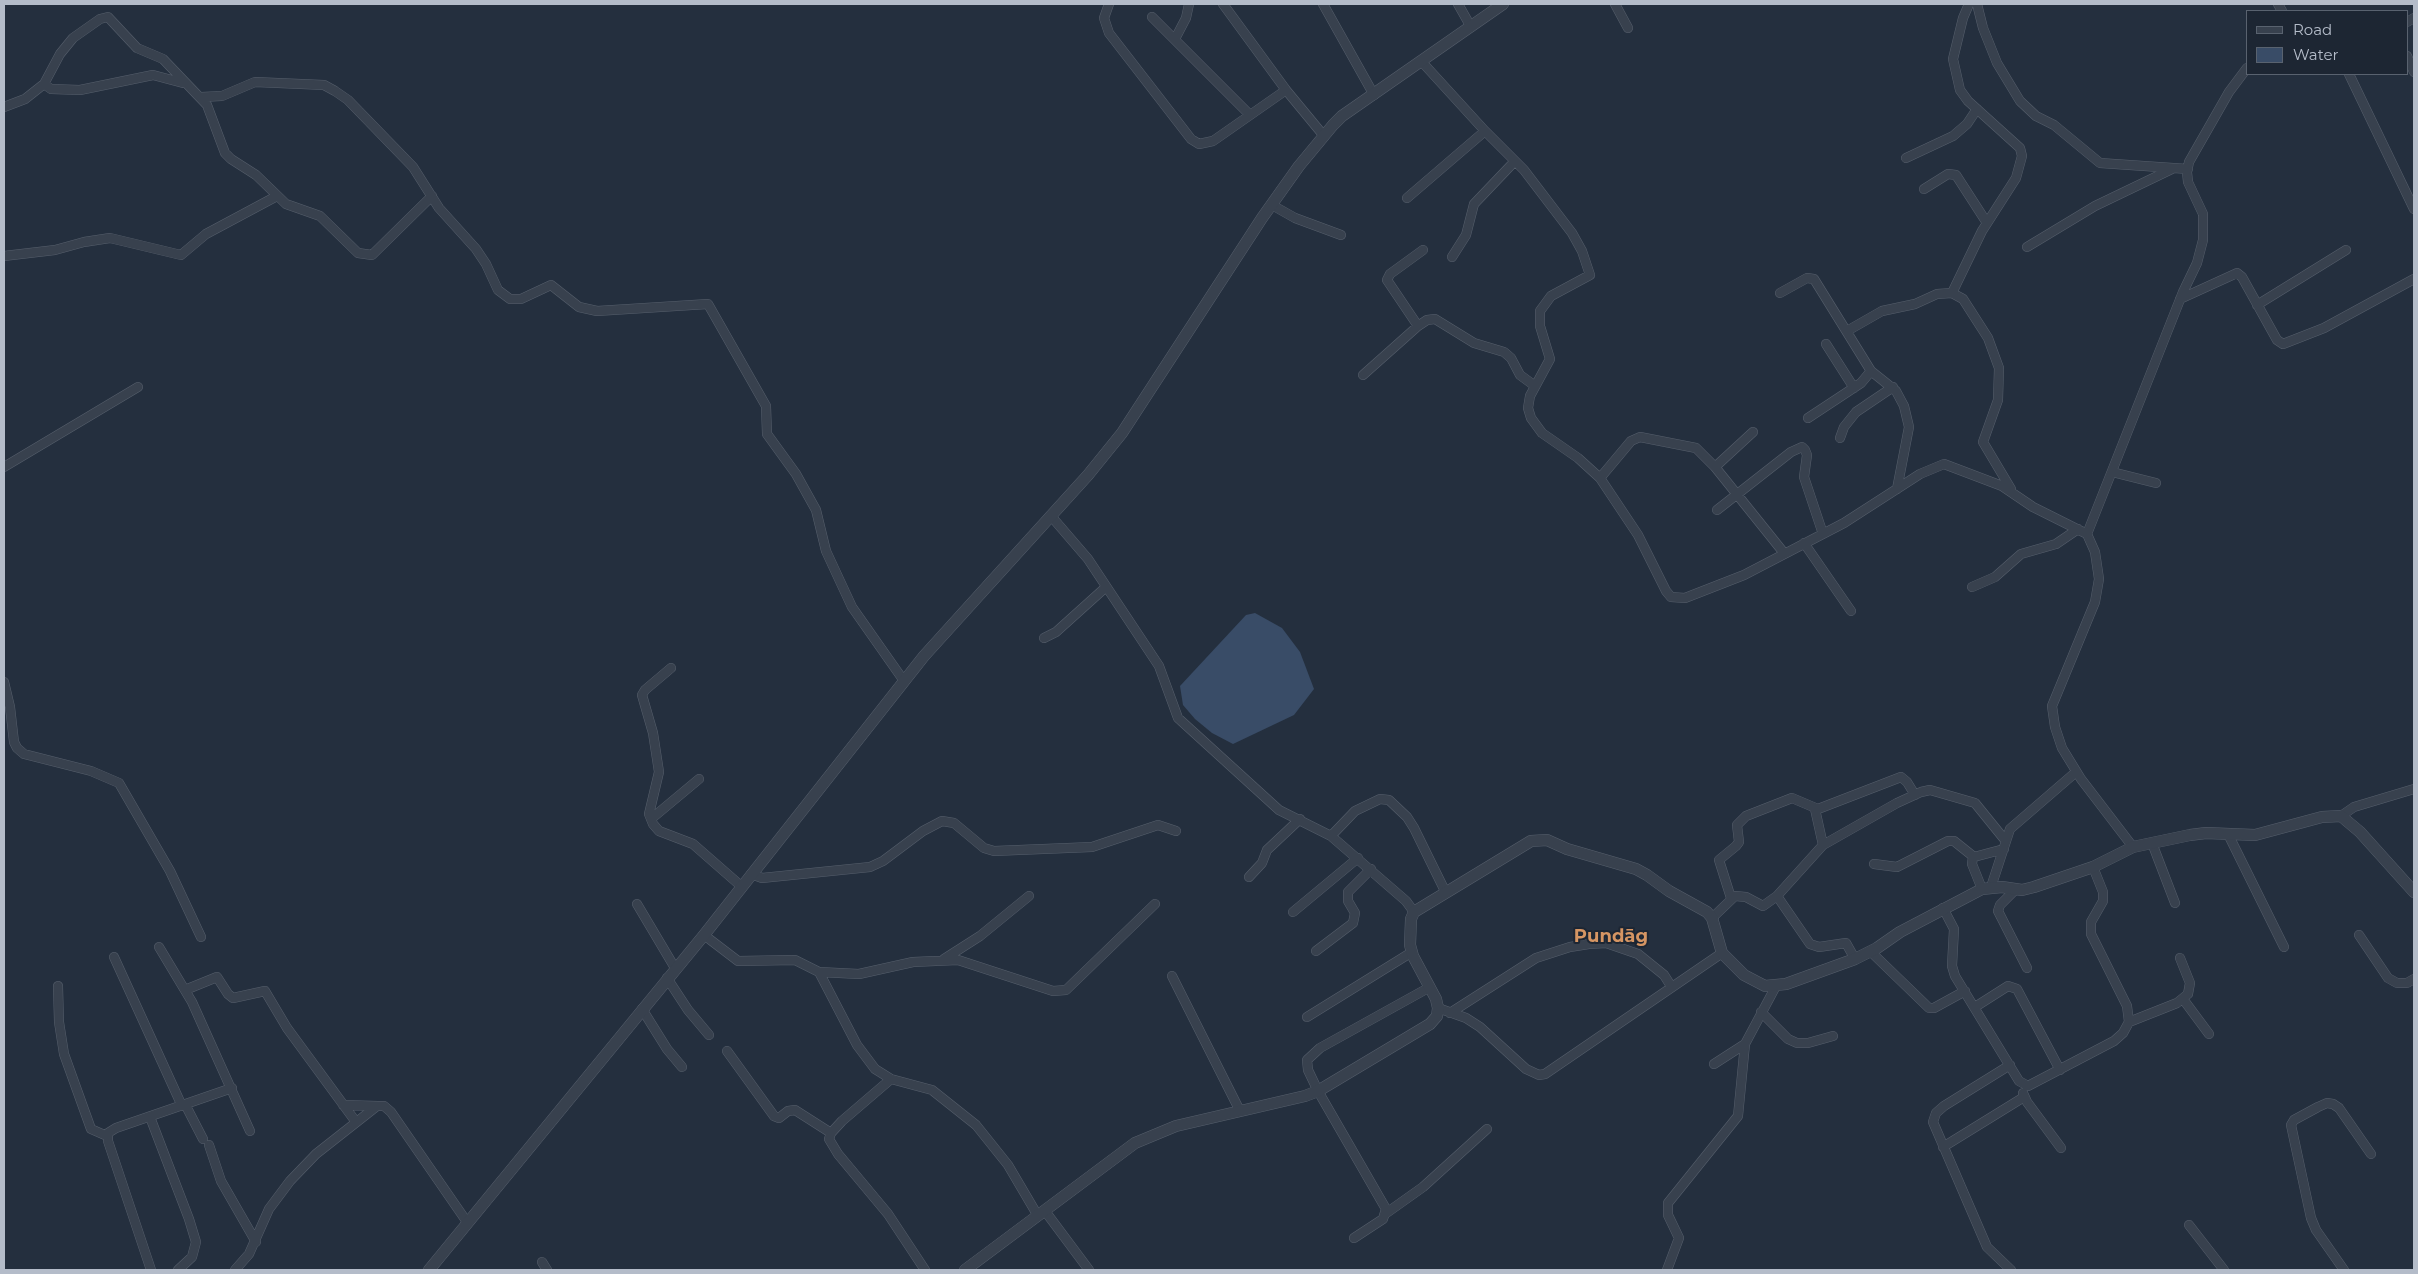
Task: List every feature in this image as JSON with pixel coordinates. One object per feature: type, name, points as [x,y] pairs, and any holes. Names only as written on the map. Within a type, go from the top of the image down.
[{"type":"street","points":[[1109,4],[1104,18],[1106,26],[1116,43],[1191,140],[1199,144],[1206,144]]},
{"type":"street","points":[[1175,39],[1186,18],[1189,4]]},
{"type":"street","points":[[1223,4],[1286,90],[1324,136]]},
{"type":"street","points":[[1323,4],[1374,94]]},
{"type":"street","points":[[1458,4],[1471,27]]},
{"type":"street","points":[[429,1270],[704,935],[750,874],[924,656],[1088,475],[1122,433],[1192,321],[1272,205],[1324,136],[1342,116],[1503,4]]},
{"type":"street","points":[[1616,4],[1628,28]]},
{"type":"street","points":[[1952,293],[1987,222],[2016,178],[2022,156],[2020,148],[1977,109],[1960,90],[1953,65],[1963,18],[1969,4]]},
{"type":"street","points":[[1977,4],[1983,28],[1997,63],[2020,101],[2036,116],[2054,125],[2100,163],[2188,169]]},
{"type":"street","points":[[4,107],[25,99],[44,84],[60,54],[72,38],[100,19],[108,17],[137,48],[163,59],[208,105],[225,152],[236,164],[256,175],[286,204],[320,216],[358,253],[367,256],[375,252],[432,196]]},
{"type":"street","points":[[1152,17],[1250,115]]},
{"type":"street","points":[[2408,58],[2414,72]]},
{"type":"street","points":[[1422,62],[1485,132],[1515,161],[1572,233],[1590,273],[1552,296],[1541,308],[1540,326],[1550,359],[1528,402],[1533,423],[1542,433],[1578,458],[1600,478],[1624,512],[1671,597],[1685,598],[1726,583],[1823,534],[1920,474],[1944,464],[2002,486],[2033,507],[2087,534],[2095,552],[2099,580],[2095,602],[2052,706],[2055,727],[2062,748],[2076,772],[2133,847]]},
{"type":"street","points":[[2087,534],[2180,299],[2197,263],[2203,240],[2203,214],[2188,182],[2188,169],[2229,92],[2246,69]]},
{"type":"street","points":[[44,84],[51,89],[80,90],[153,75],[164,76],[186,84]]},
{"type":"street","points":[[2349,75],[2414,209]]},
{"type":"street","points":[[201,97],[222,96],[255,82],[324,86],[348,100],[412,167],[450,222],[486,264],[498,290],[510,299],[521,299],[551,285],[579,306],[597,311],[706,304],[710,306],[766,406],[767,434],[796,474],[816,510],[826,551],[852,607],[904,681]]},
{"type":"street","points":[[1194,151],[1286,90]]},
{"type":"street","points":[[1906,158],[1953,136],[1967,124],[1977,109]]},
{"type":"street","points":[[1407,198],[1485,132]]},
{"type":"street","points":[[1452,258],[1466,235],[1474,204],[1515,161]]},
{"type":"street","points":[[2027,247],[2095,206],[2174,168]]},
{"type":"street","points":[[1924,189],[1948,174],[1956,175],[1987,222]]},
{"type":"street","points":[[4,256],[55,250],[102,238],[181,255],[206,234],[277,196]]},
{"type":"street","points":[[1272,205],[1295,218],[1341,236]]},
{"type":"street","points":[[1418,326],[1387,280],[1390,274],[1423,250]]},
{"type":"street","points":[[2257,305],[2346,250]]},
{"type":"street","points":[[2180,299],[2236,273],[2242,276],[2277,340],[2283,344],[2324,328],[2414,279]]},
{"type":"street","points":[[1780,293],[1807,278],[1814,279],[1872,371],[1893,387],[1904,406],[1909,426],[1897,489]]},
{"type":"street","points":[[1847,330],[1882,311],[1915,304],[1937,294],[1952,293],[1963,299],[1974,314],[1995,351],[1999,368],[2000,391],[1985,434],[1983,446],[2014,494]]},
{"type":"street","points":[[1363,375],[1418,326],[1431,319],[1440,320],[1467,340],[1504,352],[1511,358],[1518,373],[1535,386]]},
{"type":"street","points":[[1826,344],[1854,388]]},
{"type":"street","points":[[1808,418],[1854,388],[1872,371]]},
{"type":"street","points":[[4,467],[138,387]]},
{"type":"street","points":[[1840,438],[1844,427],[1856,412],[1893,387]]},
{"type":"street","points":[[1715,467],[1754,432]]},
{"type":"street","points":[[1600,478],[1631,441],[1640,437],[1696,448],[1715,467],[1784,553]]},
{"type":"street","points":[[1718,510],[1791,452],[1802,447],[1807,455],[1804,477],[1823,534]]},
{"type":"street","points":[[2112,472],[2156,483]]},
{"type":"street","points":[[1051,516],[1088,559],[1159,666],[1178,718],[1279,810],[1331,836],[1371,869],[1414,912]]},
{"type":"street","points":[[1972,586],[1995,578],[2021,554],[2056,544],[2078,529]]},
{"type":"street","points":[[1804,543],[1852,611]]},
{"type":"street","points":[[1044,638],[1056,632],[1106,587]]},
{"type":"street","points":[[671,668],[645,690],[642,695],[653,733],[659,772],[649,814],[659,831],[693,844],[741,886]]},
{"type":"street","points":[[4,682],[10,707],[14,742],[20,751],[92,770],[119,783],[170,872],[201,937]]},
{"type":"street","points":[[1987,888],[2014,826],[2076,772]]},
{"type":"street","points":[[1731,898],[1719,860],[1738,842],[1736,832],[1740,820],[1754,812],[1792,798],[1815,810],[1851,798],[1901,777],[1907,782],[1915,795]]},
{"type":"street","points":[[651,820],[699,780]]},
{"type":"street","points":[[965,1270],[1135,1143],[1176,1126],[1240,1112],[1318,1091],[1430,1024],[1437,1016],[1438,1008],[1430,987],[1412,952],[1410,933],[1414,912],[1520,846],[1540,839],[1636,869],[1668,891],[1707,912],[1712,918],[1722,953],[1744,975],[1754,982],[1765,986],[1776,986],[1855,959],[1943,908],[1987,888],[2016,890],[2034,888],[2093,867],[2133,847],[2206,833],[2263,833],[2322,818],[2341,816],[2354,807],[2414,789]]},
{"type":"street","points":[[1712,918],[1731,898],[1740,895],[1763,906],[1777,896],[1823,845],[1915,795],[1930,790],[1970,799],[2005,844]]},
{"type":"street","points":[[1331,836],[1355,811],[1380,799],[1390,800],[1407,817],[1414,828],[1446,893]]},
{"type":"street","points":[[1815,810],[1823,845]]},
{"type":"street","points":[[2341,816],[2360,832],[2414,892]]},
{"type":"street","points":[[1249,877],[1262,863],[1270,846],[1300,820]]},
{"type":"street","points":[[750,874],[762,878],[870,867],[883,861],[923,831],[942,821],[954,823],[984,848],[1002,851],[1092,847],[1158,825],[1176,831]]},
{"type":"street","points":[[2228,834],[2284,946]]},
{"type":"street","points":[[1874,864],[1897,868],[1948,841],[1954,842],[1972,856]]},
{"type":"street","points":[[2152,843],[2175,903]]},
{"type":"street","points":[[1972,856],[2005,844]]},
{"type":"street","points":[[1972,856],[1972,864],[1987,888]]},
{"type":"street","points":[[1293,912],[1358,858]]},
{"type":"street","points":[[2023,1085],[2028,1086],[2114,1041],[2124,1033],[2129,1022],[2127,1006],[2091,934],[2091,922],[2103,901],[2103,892],[2093,867]]},
{"type":"street","points":[[1316,951],[1353,923],[1355,913],[1348,901],[1348,892],[1371,869]]},
{"type":"street","points":[[2016,890],[2000,905],[1998,911],[2028,968]]},
{"type":"street","points":[[944,959],[980,936],[1029,896]]},
{"type":"street","points":[[1777,896],[1810,944],[1819,947],[1846,943],[1855,959]]},
{"type":"street","points":[[637,904],[675,968]]},
{"type":"street","points":[[704,935],[738,961],[795,960],[819,972],[859,974],[899,964],[944,959],[958,960],[1052,991],[1066,990],[1155,904]]},
{"type":"street","points":[[1943,908],[1954,929],[1952,966],[1955,976],[2023,1085],[2024,1097],[2061,1148]]},
{"type":"street","points":[[2359,935],[2388,978],[2397,983],[2407,983],[2414,979]]},
{"type":"street","points":[[1450,1012],[1536,958],[1570,946],[1606,943],[1623,947],[1638,954],[1664,975],[1672,986]]},
{"type":"street","points":[[159,947],[185,990],[232,1088],[250,1131]]},
{"type":"street","points":[[1870,951],[1929,1008],[1934,1008],[1965,991]]},
{"type":"street","points":[[1307,1017],[1412,952]]},
{"type":"street","points":[[1438,1008],[1480,1027],[1526,1069],[1539,1075],[1551,1071],[1722,953]]},
{"type":"street","points":[[114,956],[185,1105],[206,1142],[221,1181],[256,1242]]},
{"type":"street","points":[[2129,1022],[2183,999],[2190,990],[2190,983],[2180,958]]},
{"type":"street","points":[[819,972],[857,1045],[875,1069],[891,1079],[932,1090],[976,1125],[1008,1165],[1042,1214],[1089,1270]]},
{"type":"street","points":[[1172,976],[1240,1112]]},
{"type":"street","points":[[185,990],[216,977],[228,994],[234,998],[265,990],[287,1028],[356,1122]]},
{"type":"street","points":[[667,978],[688,1010],[709,1035]]},
{"type":"street","points":[[58,986],[59,1022],[64,1054],[91,1129],[106,1136],[151,1270]]},
{"type":"street","points":[[1667,1270],[1680,1238],[1668,1215],[1668,1203],[1738,1116],[1745,1044],[1776,986]]},
{"type":"street","points":[[1975,1008],[2008,986],[2017,989],[2060,1070]]},
{"type":"street","points":[[1386,1214],[1382,1200],[1364,1173],[1318,1091],[1307,1065],[1313,1052],[1430,987]]},
{"type":"street","points":[[2183,999],[2209,1034]]},
{"type":"street","points":[[642,1009],[667,1050],[682,1067]]},
{"type":"street","points":[[1761,1012],[1785,1042],[1808,1043],[1833,1036]]},
{"type":"street","points":[[1714,1064],[1745,1044]]},
{"type":"street","points":[[727,1051],[774,1116],[779,1118],[788,1111],[795,1110],[831,1133]]},
{"type":"street","points":[[2010,1065],[1944,1106],[1936,1114],[1933,1122],[1987,1247],[2011,1270]]},
{"type":"street","points":[[891,1079],[831,1133],[829,1139],[832,1146],[888,1214],[925,1270]]},
{"type":"street","points":[[106,1136],[116,1128],[232,1088]]},
{"type":"street","points":[[1943,1147],[2024,1097]]},
{"type":"street","points":[[2344,1270],[2316,1230],[2311,1218],[2291,1125],[2294,1120],[2310,1112],[2327,1104],[2333,1104],[2339,1108],[2371,1154]]},
{"type":"street","points":[[343,1105],[380,1106],[391,1112],[467,1222]]},
{"type":"street","points":[[235,1270],[256,1242],[269,1209],[290,1180],[316,1154],[356,1122],[380,1106]]},
{"type":"street","points":[[150,1117],[196,1242],[194,1254],[178,1270]]},
{"type":"street","points":[[1354,1238],[1383,1219],[1386,1214],[1423,1187],[1487,1129]]},
{"type":"street","points":[[2189,1225],[2224,1270]]},
{"type":"street","points":[[542,1262],[547,1270]]},
{"type":"street","points":[[2331,1270],[2340,1270]]},
{"type":"water","points":[[1255,613],[1282,628],[1300,652],[1314,689],[1294,715],[1233,744],[1212,733],[1195,719],[1183,705],[1180,686],[1246,615]]},
{"type":"district","name":"Pundāg","points":[[1611,937]]}]
